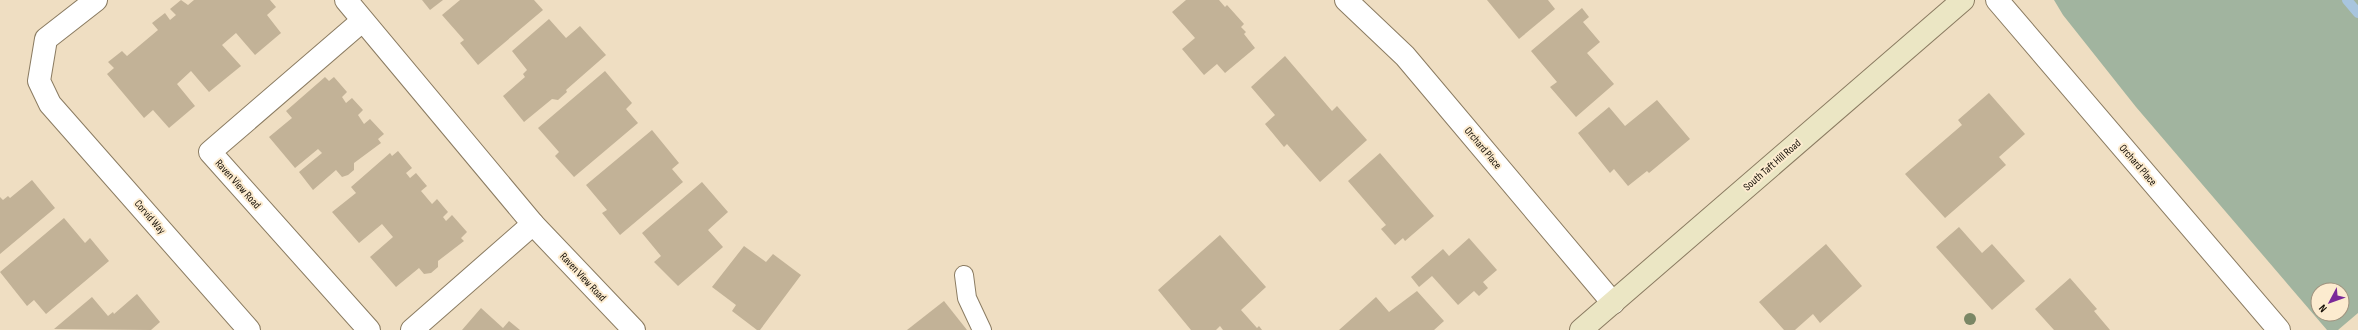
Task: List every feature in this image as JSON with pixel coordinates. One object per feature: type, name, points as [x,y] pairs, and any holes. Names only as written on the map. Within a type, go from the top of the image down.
[{"type":"main road","name":"South Taft Hill Road","points":[[1581,330],[1963,0]]},
{"type":"street","name":"Corvid Way","points":[[96,0],[46,39],[39,81],[50,104],[249,330]]},
{"type":"street","name":"Raven View Road","points":[[346,0],[533,224],[634,330]]},
{"type":"street","name":"Orchard Place","points":[[1346,0],[1405,56],[1613,303]]},
{"type":"street","name":"Orchard Place","points":[[1997,0],[2279,330]]},
{"type":"street","name":"Raven View Road","points":[[362,21],[210,152],[369,330]]},
{"type":"street","points":[[412,330],[533,224]]},
{"type":"lane","points":[[964,275],[967,298],[982,330]]},
{"type":"green space","points":[[2054,0],[2358,0],[2358,313],[2350,320],[2350,282],[2310,282],[2310,310],[2136,107],[2063,15]]},
{"type":"green space","points":[[2320,322],[2347,322],[2338,330],[2327,330]]},
{"type":"building","points":[[181,0],[188,5],[194,0],[270,0],[276,7],[267,15],[281,33],[255,55],[236,33],[222,45],[241,66],[209,92],[191,71],[177,84],[195,106],[169,128],[153,110],[144,118],[107,74],[114,68],[108,62],[122,51],[127,56],[158,30],[152,23],[165,13],[170,20],[176,15],[170,9]]},
{"type":"building","points":[[422,0],[443,0],[430,10]]},
{"type":"building","points":[[460,0],[534,0],[543,10],[478,65],[460,43],[464,40],[442,15]]},
{"type":"building","points":[[1186,0],[1219,0],[1225,7],[1227,5],[1244,24],[1241,27],[1246,32],[1244,34],[1255,48],[1225,73],[1217,64],[1204,75],[1182,49],[1195,38],[1172,12]]},
{"type":"building","points":[[1487,0],[1548,0],[1555,9],[1519,39]]},
{"type":"building","points":[[1582,8],[1589,17],[1583,22],[1600,42],[1587,53],[1614,84],[1576,117],[1550,87],[1557,82],[1531,51]]},
{"type":"building","points":[[549,19],[566,38],[580,26],[606,55],[566,90],[567,92],[558,100],[552,99],[524,122],[503,96],[525,77],[523,74],[527,70],[512,51]]},
{"type":"building","points":[[1285,56],[1332,111],[1337,106],[1367,140],[1320,182],[1287,144],[1284,147],[1265,124],[1275,115],[1251,87]]},
{"type":"building","points":[[605,71],[632,103],[626,109],[638,123],[574,177],[555,156],[559,152],[538,128]]},
{"type":"building","points":[[325,77],[329,81],[334,77],[347,92],[342,97],[346,103],[352,98],[363,110],[358,115],[364,124],[370,119],[384,134],[378,139],[381,143],[354,163],[354,170],[348,175],[342,177],[336,170],[313,190],[299,172],[322,153],[318,149],[295,168],[269,137],[292,118],[286,111]]},
{"type":"building","points":[[1989,93],[2025,134],[1999,157],[2006,165],[1945,218],[1905,174],[1962,125],[1958,120]]},
{"type":"building","points":[[1657,100],[1690,139],[1649,173],[1647,171],[1628,186],[1614,169],[1610,173],[1578,133],[1609,107],[1625,126]]},
{"type":"building","points":[[652,130],[679,163],[672,169],[683,182],[620,235],[602,213],[607,210],[586,185]]},
{"type":"building","points":[[398,151],[412,168],[406,173],[410,178],[416,173],[427,186],[421,191],[432,204],[437,199],[448,212],[443,217],[446,221],[452,215],[467,232],[461,238],[464,241],[438,261],[438,267],[431,273],[424,274],[419,268],[396,287],[370,257],[393,237],[382,224],[359,243],[332,212],[356,193],[351,187],[390,153],[392,156]]},
{"type":"building","points":[[1380,153],[1434,216],[1405,241],[1403,238],[1395,245],[1381,229],[1386,225],[1348,181]]},
{"type":"building","points":[[32,180],[55,208],[0,254],[0,197],[3,200],[8,196],[10,198]]},
{"type":"building","points":[[702,182],[728,212],[708,230],[723,247],[678,286],[654,262],[661,256],[642,233]]},
{"type":"building","points":[[64,218],[85,243],[90,238],[109,261],[46,314],[34,300],[27,306],[0,272]]},
{"type":"building","points":[[1959,227],[1982,253],[1992,244],[2025,281],[1992,310],[1936,247]]},
{"type":"building","points":[[1220,235],[1266,287],[1241,310],[1257,328],[1259,326],[1262,330],[1223,330],[1220,326],[1216,330],[1191,330],[1158,290]]},
{"type":"building","points":[[1469,238],[1497,270],[1483,282],[1488,288],[1479,296],[1474,291],[1458,305],[1432,276],[1419,287],[1411,277],[1443,249],[1449,256]]},
{"type":"building","points":[[1826,244],[1862,286],[1820,323],[1813,314],[1795,330],[1784,330],[1759,302]]},
{"type":"building","points":[[744,246],[766,262],[773,254],[801,275],[760,330],[757,330],[732,311],[736,305],[712,287]]},
{"type":"building","points":[[2070,278],[2097,309],[2094,311],[2110,330],[2054,330],[2035,309]]},
{"type":"building","points":[[1417,291],[1444,321],[1434,330],[1339,330],[1376,297],[1389,312]]},
{"type":"building","points":[[137,294],[160,322],[151,330],[54,329],[92,297],[108,316],[113,312],[114,314]]},
{"type":"building","points":[[944,301],[967,330],[907,330]]},
{"type":"building","points":[[481,308],[503,328],[509,321],[520,330],[462,330]]},
{"type":"waterway","points":[[2347,0],[2358,13]]}]
